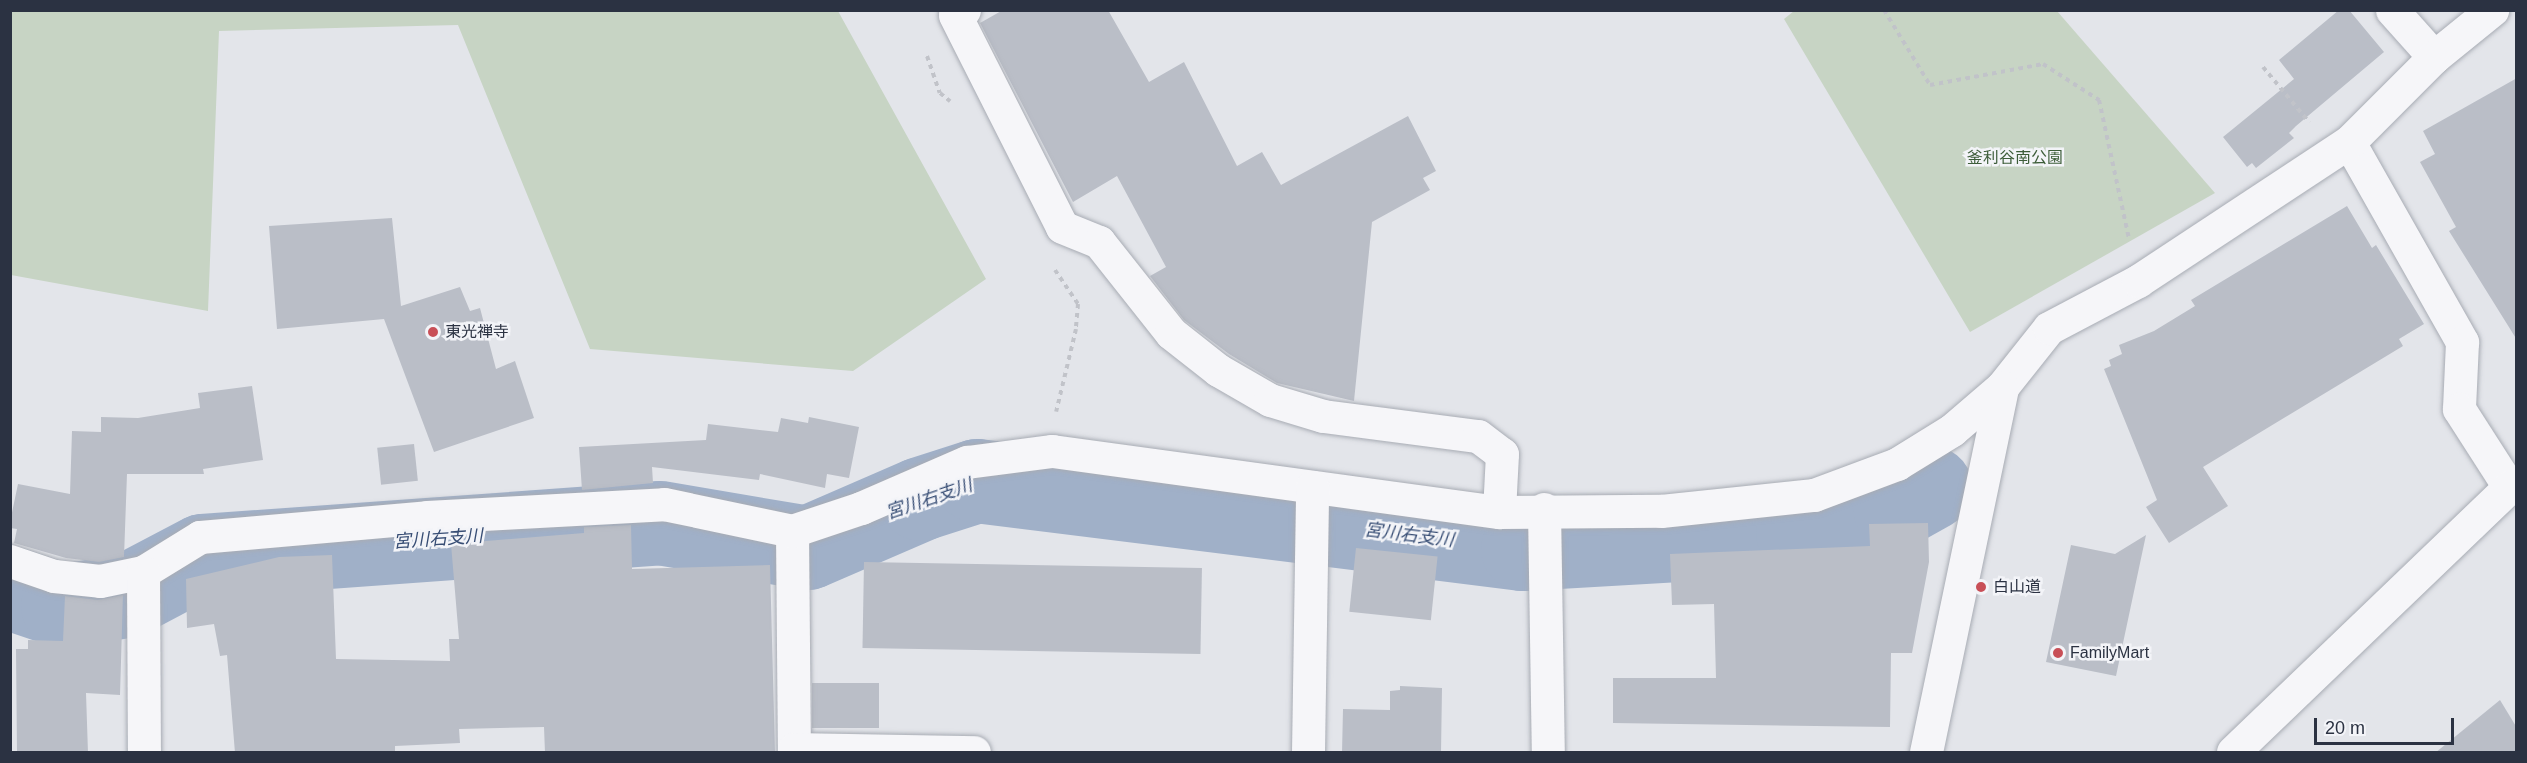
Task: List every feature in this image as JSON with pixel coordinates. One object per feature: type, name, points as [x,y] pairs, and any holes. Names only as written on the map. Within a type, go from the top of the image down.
[{"type":"street","points":[[964,10],[955,15],[1062,226],[1099,242],[1171,333],[1218,370],[1270,400],[1323,416],[1478,436],[1502,454],[1499,512]]},
{"type":"street","points":[[2392,10],[2434,57]]},
{"type":"street","points":[[10,561],[54,576],[144,583],[200,537],[427,517],[664,504],[792,545],[861,508],[967,462],[1015,453],[1052,451],[1311,497],[1499,512],[1544,521],[1814,495],[1897,464],[1952,430],[2002,387],[2049,328],[2138,281],[2349,142],[2434,57],[2492,10]]},
{"type":"street","points":[[2233,753],[2513,486],[2459,409],[2462,342],[2349,142]]},
{"type":"street","points":[[1926,753],[2002,387]]},
{"type":"street","points":[[1308,753],[1311,497]]},
{"type":"street","points":[[1544,521],[1548,753]]},
{"type":"street","points":[[792,545],[794,751],[974,753]]},
{"type":"street","points":[[144,583],[144,753]]},
{"type":"path","points":[[1884,10],[1930,86],[2043,64],[2099,100],[2138,281]]},
{"type":"path","points":[[2263,67],[2313,126],[2349,142]]},
{"type":"path","points":[[1057,397],[1076,329]]},
{"type":"green space","points":[[10,11],[838,11],[986,279],[853,371],[590,349],[458,25],[219,31],[208,311],[11,275]]},
{"type":"green space","name":"釜利谷南公園","points":[[1794,11],[2057,11],[2215,193],[1970,332],[1784,19]]},
{"type":"building","points":[[1003,10],[1108,10],[1149,82],[1184,62],[1237,166],[1262,152],[1281,185],[1408,116],[1436,171],[1423,178],[1430,190],[1372,222],[1354,401],[1277,383],[1229,354],[1184,320],[1150,276],[1166,267],[1117,176],[1073,202],[980,23]]},
{"type":"building","points":[[2339,10],[2349,10],[2384,52],[2296,126],[2289,133],[2294,138],[2256,168],[2252,163],[2247,167],[2223,137],[2294,79],[2279,60]]},
{"type":"building","points":[[2517,78],[2517,340],[2449,231],[2456,227],[2420,162],[2435,154],[2423,131]]},
{"type":"building","points":[[2347,206],[2372,248],[2376,245],[2424,324],[2399,339],[2403,346],[2203,467],[2228,506],[2169,543],[2146,507],[2157,500],[2104,369],[2111,366],[2109,360],[2122,354],[2119,345],[2154,331],[2195,306],[2191,300]]},
{"type":"building","name":"東光禅寺","points":[[392,218],[401,306],[460,287],[470,311],[480,308],[496,369],[515,361],[534,418],[434,452],[384,319],[277,329],[269,226]]},
{"type":"building","points":[[252,386],[263,460],[203,469],[204,474],[127,474],[124,557],[99,562],[66,558],[14,543],[17,529],[10,528],[10,522],[18,484],[70,494],[72,431],[101,432],[101,417],[138,418],[200,408],[198,393]]},
{"type":"building","points":[[809,417],[859,427],[849,478],[827,474],[825,488],[760,474],[759,480],[652,467],[653,483],[582,490],[579,447],[706,440],[708,424],[778,432],[781,418],[808,423]]},
{"type":"building","points":[[414,444],[418,481],[381,485],[377,448]]},
{"type":"building","points":[[1928,523],[1929,562],[1912,653],[1891,653],[1890,727],[1613,723],[1613,678],[1716,678],[1714,604],[1672,605],[1670,554],[1870,546],[1869,524]]},
{"type":"building","points":[[631,525],[632,569],[770,565],[775,753],[545,753],[544,727],[459,729],[460,743],[395,746],[395,753],[235,753],[227,655],[220,656],[214,624],[187,628],[186,579],[279,557],[332,555],[336,659],[450,661],[449,639],[459,639],[451,544],[584,533],[584,527]]},
{"type":"building","points":[[2146,535],[2116,676],[2046,662],[2071,545],[2115,554]]},
{"type":"building","points":[[1356,548],[1438,557],[1431,620],[1349,612]]},
{"type":"building","points":[[864,562],[1202,568],[1200,654],[862,648]]},
{"type":"building","points":[[123,595],[120,695],[86,693],[88,753],[17,753],[16,649],[28,649],[28,640],[63,641],[65,596],[98,600]]},
{"type":"building","points":[[812,683],[879,683],[879,728],[812,728]]},
{"type":"building","points":[[1400,686],[1442,688],[1441,753],[1342,753],[1343,709],[1390,710],[1390,691],[1400,690]]},
{"type":"building","points":[[2500,700],[2517,728],[2517,753],[2435,753]]},
{"type":"waterway","name":"宮川右支川","points":[[10,588],[63,606],[127,596],[203,556],[660,523],[808,548],[921,499],[977,481],[1523,549],[1798,533],[1895,508],[1931,488]]},
{"type":"place","name":"東光禅寺","points":[[433,332]]},
{"type":"place","name":"白山道","points":[[1981,587]]},
{"type":"place","name":"FamilyMart","points":[[2058,653]]}]
